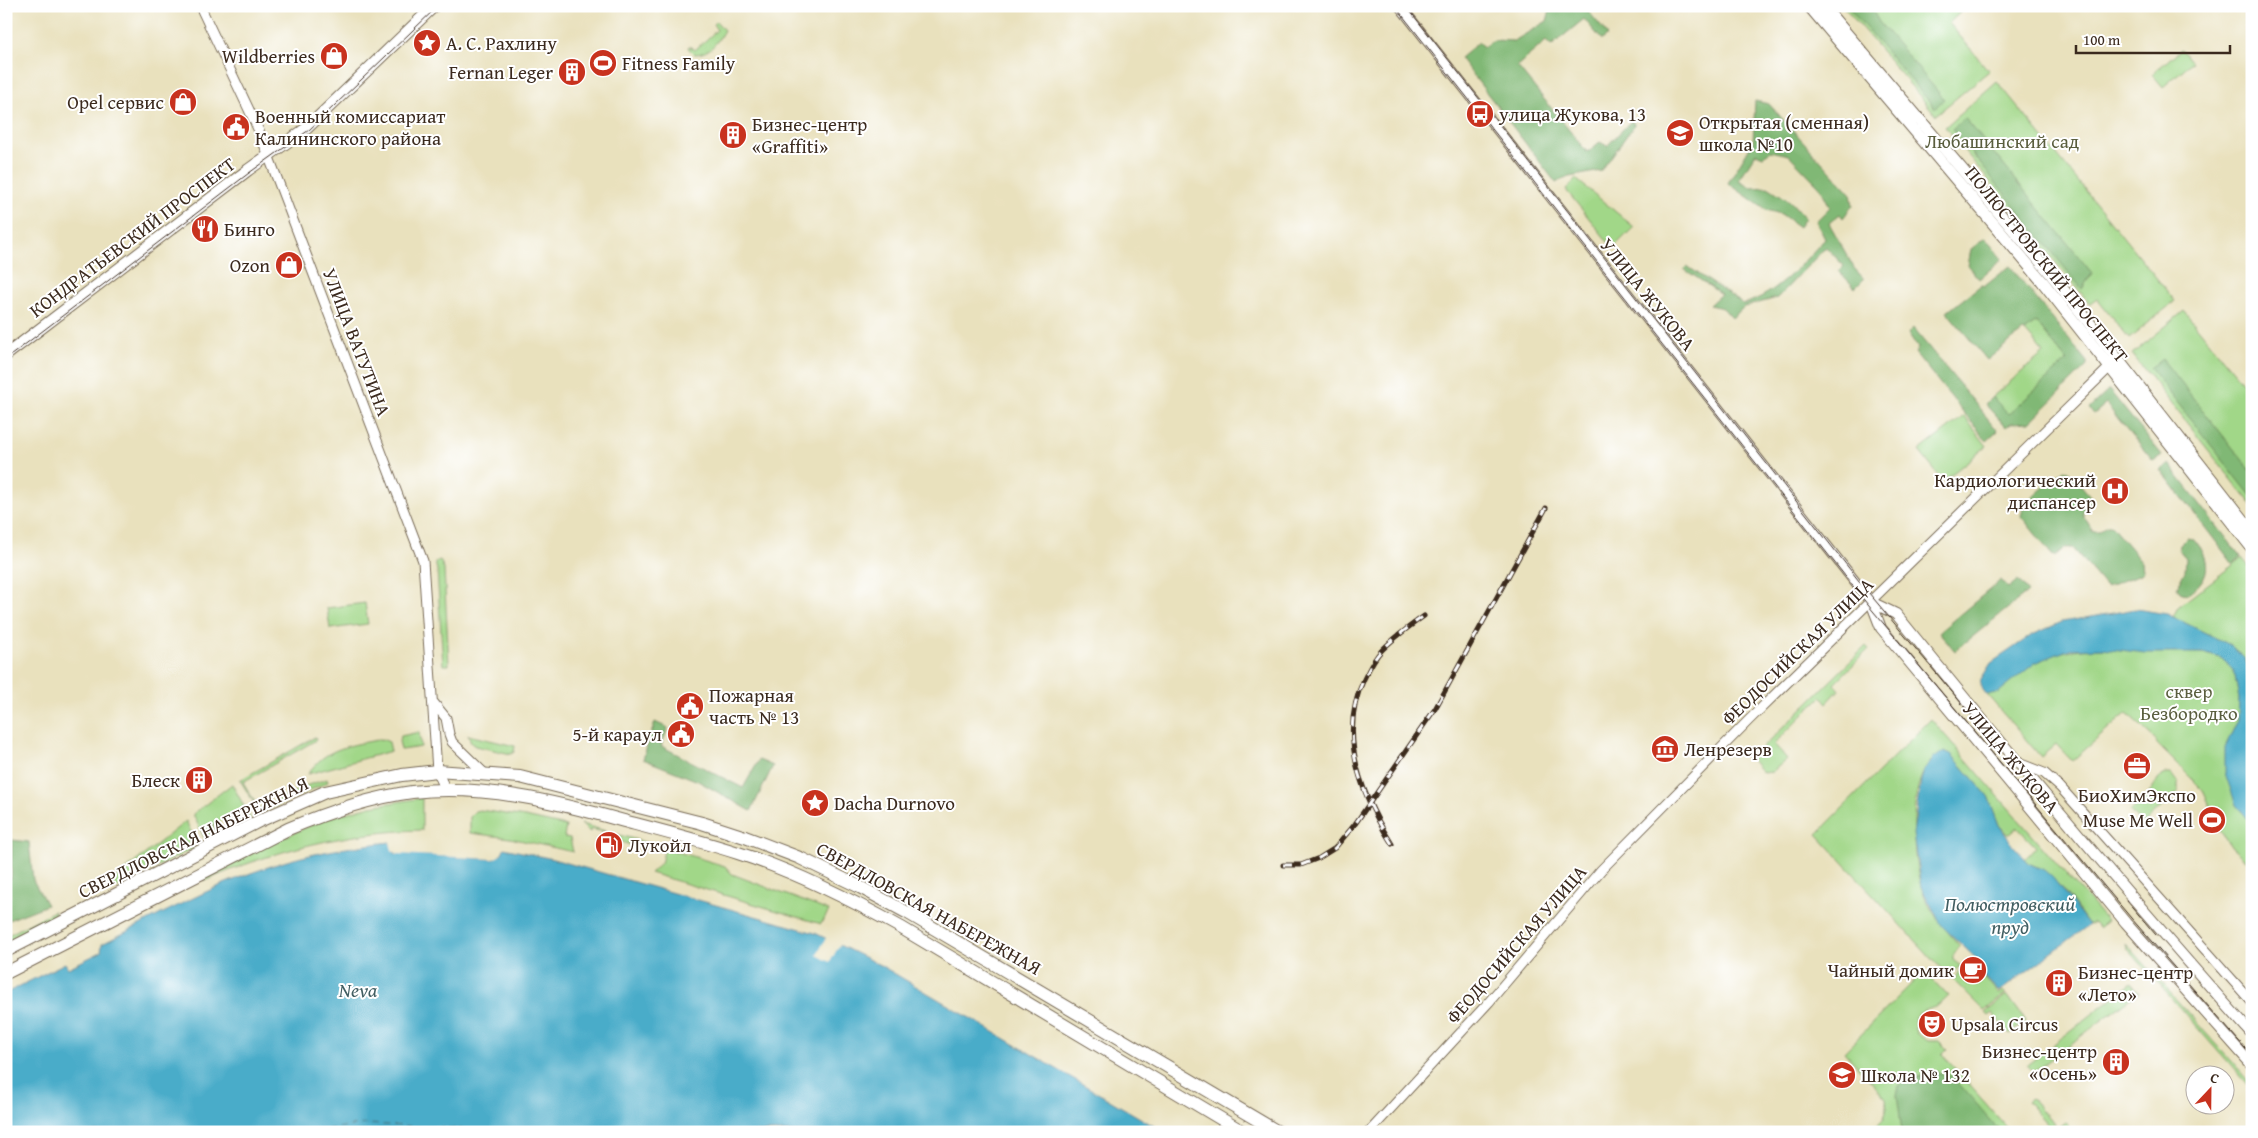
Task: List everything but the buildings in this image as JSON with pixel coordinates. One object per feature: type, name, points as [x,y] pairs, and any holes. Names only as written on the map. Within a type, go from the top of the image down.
[{"type":"main road","name":"КОНДРАТЬЕВСКИЙ ПРОСПЕКТ","points":[[6,355],[307,128],[434,6]]},
{"type":"main road","name":"ПОЛЮСТРОВСКИЙ ПРОСПЕКТ","points":[[1809,6],[2114,363],[2252,531]]},
{"type":"main road","name":"ПОЛЮСТРОВСКИЙ ПРОСПЕКТ","points":[[1824,6],[2051,274],[2114,363],[2252,548]]},
{"type":"main road","name":"СВЕРДЛОВСКАЯ НАБЕРЕЖНАЯ","points":[[6,951],[259,821],[325,792],[402,775],[437,771],[484,773],[529,778],[702,823],[800,858],[908,913],[1278,1132]]},
{"type":"main road","name":"СВЕРДЛОВСКАЯ НАБЕРЕЖНАЯ","points":[[6,972],[305,822],[331,811],[369,800],[412,792],[478,791],[522,797],[584,810],[738,853],[792,873],[854,902],[900,927],[1243,1132]]},
{"type":"street","name":"УЛИЦА ВАТУТИНА","points":[[200,6],[269,155],[423,562],[437,771],[446,790]]},
{"type":"street","name":"УЛИЦА ЖУКОВА","points":[[1400,6],[1871,602],[1881,628],[2126,923],[2252,1065]]},
{"type":"street","name":"ФЕОДОСИЙСКАЯ УЛИЦА","points":[[1369,1132],[1489,1002],[1601,870],[1749,720],[2114,363]]},
{"type":"street","name":"УЛИЦА ЖУКОВА","points":[[1871,602],[1896,614],[2016,762],[2135,903],[2252,1034]]},
{"type":"street","name":"УЛИЦА ВАТУТИНА","points":[[433,702],[446,718],[448,734],[452,742],[484,773]]},
{"type":"street","points":[[2016,762],[2044,773],[2060,787],[2252,1002]]},
{"type":"green space","points":[[1551,6],[1584,6],[1608,35],[1602,40],[1584,19],[1551,46],[1546,41],[1517,66],[1587,152],[1600,142],[1607,146],[1631,121],[1635,124],[1601,171],[1564,178],[1556,183],[1460,58],[1479,42],[1483,47],[1494,40],[1514,41],[1547,21]]},
{"type":"green space","name":"Любашинский сад","points":[[1843,6],[1967,6],[1949,23],[1989,71],[1936,115]]},
{"type":"green space","points":[[1847,6],[1870,6],[1879,22],[1944,99],[1935,108]]},
{"type":"green space","points":[[716,21],[724,30],[719,39],[709,50],[700,54],[694,54],[688,48],[689,46],[695,50],[717,30],[713,24]]},
{"type":"green space","points":[[2181,49],[2192,62],[2163,87],[2152,74]]},
{"type":"green space","name":"Любашинский сад","points":[[1997,81],[2175,301],[2129,339],[2097,299],[2090,304],[1945,127]]},
{"type":"green space","points":[[1755,101],[1769,104],[1851,194],[1853,205],[1843,218],[1840,214],[1829,223],[1854,268],[1864,279],[1855,288],[1839,271],[1844,266],[1826,247],[1777,298],[1744,307],[1732,318],[1723,308],[1709,305],[1721,294],[1684,269],[1687,266],[1743,304],[1756,299],[1788,278],[1825,239],[1816,221],[1830,207],[1820,187],[1789,155],[1771,151],[1763,156],[1756,153],[1739,180],[1752,188],[1768,187],[1791,202],[1805,218],[1799,227],[1781,214],[1766,210],[1728,183],[1753,142]]},
{"type":"green space","points":[[1965,118],[2092,273],[2082,289],[1952,129]]},
{"type":"green space","points":[[1576,179],[1634,227],[1613,248],[1566,190]]},
{"type":"green space","points":[[1985,238],[2002,259],[1979,279],[1968,266],[1971,249]]},
{"type":"green space","points":[[2010,266],[2087,362],[2087,366],[2030,422],[2011,423],[2006,427],[1985,404],[1992,397],[2009,414],[2067,361],[2036,322],[1987,360],[1947,312],[1981,285],[1985,286]]},
{"type":"green space","points":[[2184,311],[2252,394],[2252,505],[2132,354]]},
{"type":"green space","points":[[2036,322],[2068,362],[2009,414],[1992,397],[2044,353],[2025,331]]},
{"type":"green space","points":[[1913,328],[1998,431],[1987,441],[1915,353],[1918,348],[1908,333]]},
{"type":"green space","points":[[2162,359],[2252,472],[2252,497],[2150,368]]},
{"type":"green space","points":[[2109,390],[2162,455],[2153,461],[2106,404],[2094,414],[2089,409]]},
{"type":"green space","points":[[1964,416],[1987,446],[1943,481],[1919,451]]},
{"type":"green space","points":[[2169,464],[2241,557],[2233,564],[2161,470]]},
{"type":"green space","points":[[2064,469],[2069,471],[2092,500],[2083,510],[2083,515],[2093,531],[2099,531],[2107,525],[2111,525],[2142,562],[2143,571],[2140,574],[2106,587],[2073,548],[2064,548],[2055,556],[2052,555],[2021,516],[2024,505]]},
{"type":"green space","points":[[2188,537],[2193,538],[2199,546],[2206,560],[2207,567],[2202,581],[2188,594],[2182,593],[2177,587],[2185,571],[2186,558],[2179,550],[2180,545]]},
{"type":"green space","name":"сквер Безбородко","points":[[2242,558],[2252,570],[2252,677],[2245,659],[2230,645],[2173,617],[2178,607]]},
{"type":"green space","points":[[440,560],[444,569],[449,665],[443,665],[435,562]]},
{"type":"green space","points":[[2001,580],[2008,588],[2018,580],[2028,592],[1955,651],[1939,632]]},
{"type":"green space","points":[[365,603],[368,624],[330,629],[327,608]]},
{"type":"green space","points":[[1866,646],[1869,649],[1834,684],[1839,690],[1827,703],[1821,697],[1774,744],[1787,759],[1772,772],[1763,773],[1751,759]]},
{"type":"green space","name":"сквер Безбородко","points":[[2102,648],[2203,653],[2221,658],[2234,670],[2239,699],[2238,720],[2232,733],[2236,805],[2252,823],[2252,865],[2232,848],[2219,829],[2203,790],[2157,744],[2155,739],[2127,713],[2072,761],[2056,744],[2041,757],[1987,695],[2006,685],[2035,663],[2051,655],[2076,650]]},
{"type":"green space","points":[[1931,719],[2107,921],[2098,928],[2093,922],[2089,925],[2057,883],[2044,871],[2025,859],[2036,847],[2017,827],[2008,835],[1999,825],[1988,796],[1951,754],[1945,752],[1927,766],[1919,784],[1914,813],[1914,845],[1918,874],[1924,895],[1937,918],[1960,946],[1953,956],[1953,960],[1961,966],[1949,977],[1817,834]]},
{"type":"green space","points":[[655,722],[668,728],[661,746],[743,788],[759,760],[773,766],[751,811],[698,781],[643,759]]},
{"type":"green space","points":[[419,732],[421,747],[401,750],[399,741],[401,736]]},
{"type":"green space","points":[[468,735],[515,746],[514,752],[511,754],[475,746],[471,743]]},
{"type":"green space","points":[[315,737],[316,740],[243,782],[259,809],[308,785],[327,779],[328,782],[263,812],[259,811],[240,780]]},
{"type":"green space","points":[[382,739],[389,742],[391,751],[308,774],[315,765],[331,753],[350,746]]},
{"type":"green space","points":[[2170,774],[2179,782],[2179,791],[2142,825],[2130,811],[2147,796],[2161,776]]},
{"type":"green space","points":[[232,784],[245,808],[213,825],[216,832],[249,815],[251,818],[206,842],[193,814]]},
{"type":"green space","points":[[422,798],[422,830],[366,834],[338,839],[257,860],[205,881],[203,877],[249,853],[327,818],[371,806]]},
{"type":"green space","points":[[480,810],[566,826],[564,837],[570,838],[573,852],[510,838],[470,833],[470,817],[475,811]]},
{"type":"green space","points":[[186,821],[195,840],[194,848],[110,891],[107,885]]},
{"type":"green space","points":[[581,824],[651,844],[638,847],[604,837],[605,832],[591,829],[590,832]]},
{"type":"green space","points":[[12,840],[29,842],[33,880],[47,905],[6,921],[6,880],[11,878]]},
{"type":"green space","points":[[665,848],[725,866],[732,874],[829,911],[821,924],[650,873],[661,863]]},
{"type":"green space","points":[[54,911],[56,916],[6,942],[6,936]]},
{"type":"green space","points":[[2126,943],[2235,1066],[2231,1066],[2127,948]]},
{"type":"green space","points":[[1963,968],[1966,969],[1962,973],[1970,981],[1980,981],[1984,977],[1999,994],[2003,991],[2006,994],[1984,1011],[1953,980]]},
{"type":"green space","points":[[1924,971],[1948,996],[1937,1006],[1918,1014],[1914,1021],[1916,1033],[1928,1041],[1939,1041],[1947,1049],[1942,1054],[2011,1132],[1870,1132],[1884,1118],[1887,1109],[1886,1098],[1844,1052]]},
{"type":"green space","points":[[2132,983],[2139,992],[2034,1072],[2027,1065]]},
{"type":"green space","points":[[2007,995],[2026,1021],[2010,1034],[1992,1013],[1988,1016],[1985,1013]]},
{"type":"green space","points":[[2236,1067],[2252,1085],[2252,1090],[2236,1072]]},
{"type":"green space","points":[[1938,1072],[1953,1077],[2001,1132],[1902,1132],[1897,1094],[1899,1086],[1907,1080]]},
{"type":"green space","points":[[2031,1098],[2058,1128],[2066,1122],[2074,1132],[2054,1132],[2027,1101]]},
{"type":"water","points":[[2136,609],[2167,614],[2230,645],[2245,659],[2252,677],[2252,823],[2236,805],[2225,773],[2225,747],[2238,720],[2239,699],[2234,670],[2221,658],[2203,653],[2146,653],[2102,648],[2070,649],[2035,663],[1999,692],[1987,695],[1980,686],[1981,679],[1991,663],[2032,635],[2062,622]]},
{"type":"water","name":"Полюстровский пруд","points":[[1944,751],[1951,754],[1988,796],[1999,825],[2013,845],[2030,864],[2044,870],[2053,878],[2089,925],[1999,992],[1984,976],[1983,965],[1942,926],[1921,887],[1913,834],[1921,780],[1924,771],[1933,759]]},
{"type":"water","name":"Neva","points":[[390,842],[395,853],[493,859],[502,853],[504,848],[553,859],[815,933],[880,965],[1164,1132],[6,1132],[6,993],[65,963],[68,968],[101,952],[102,944],[227,882],[285,861],[344,848]]},
{"type":"pier","points":[[390,842],[392,842],[394,849],[399,851],[493,856],[498,854],[501,848],[504,848],[499,856],[493,859],[398,854],[392,850]]},
{"type":"pier","points":[[827,936],[841,942],[830,962],[817,955]]},
{"type":"ferry route","points":[[306,1132],[366,1124],[527,1132]]},
{"type":"tram line","points":[[6,359],[249,173],[309,130],[438,6]]},
{"type":"tram line","points":[[1395,6],[1868,605],[2131,918],[2252,1056]]},
{"type":"tram line","points":[[1406,6],[1863,586],[1978,723]]},
{"type":"tram line","points":[[2127,901],[2156,935]]},
{"type":"railway","points":[[1283,865],[1301,865],[1319,858],[1335,848],[1355,824],[1435,709],[1546,508]]},
{"type":"railway","points":[[1392,844],[1371,805],[1362,785],[1356,764],[1353,743],[1356,700],[1364,679],[1374,660],[1382,650],[1424,616]]},
{"type":"place","name":"А. С. Рахлину","points":[[427,43]]},
{"type":"place","name":"Wildberries","points":[[334,56]]},
{"type":"place","name":"Fitness Family","points":[[603,63]]},
{"type":"place","name":"Fernan Leger","points":[[572,72]]},
{"type":"place","name":"Opel сервис","points":[[183,102]]},
{"type":"place","name":"улица Жукова, 13","points":[[1480,114]]},
{"type":"place","name":"Военный комиссариат Калининского района","points":[[236,127]]},
{"type":"place","name":"Открытая (сменная) школа №10","points":[[1680,133]]},
{"type":"place","name":"Бизнес-центр «Graffiti»","points":[[733,135]]},
{"type":"place","name":"Бинго","points":[[205,229]]},
{"type":"place","name":"Ozon","points":[[289,265]]},
{"type":"place","name":"Кардиологический диспансер","points":[[2115,491]]},
{"type":"place","name":"Пожарная часть № 13","points":[[690,706]]},
{"type":"place","name":"5-й караул","points":[[681,734]]},
{"type":"place","name":"Ленрезерв","points":[[1665,749]]},
{"type":"place","name":"БиоХимЭкспо","points":[[2137,766]]},
{"type":"place","name":"Блеск","points":[[199,780]]},
{"type":"place","name":"Dacha Durnovo","points":[[815,803]]},
{"type":"place","name":"Muse Me Well","points":[[2212,820]]},
{"type":"place","name":"Лукойл","points":[[609,845]]},
{"type":"place","name":"Чайный домик","points":[[1973,970]]},
{"type":"place","name":"Бизнес-центр «Лето»","points":[[2059,983]]},
{"type":"place","name":"Upsala Circus","points":[[1932,1024]]},
{"type":"place","name":"Бизнес-центр «Осень»","points":[[2116,1062]]},
{"type":"place","name":"Школа № 132","points":[[1842,1075]]}]
